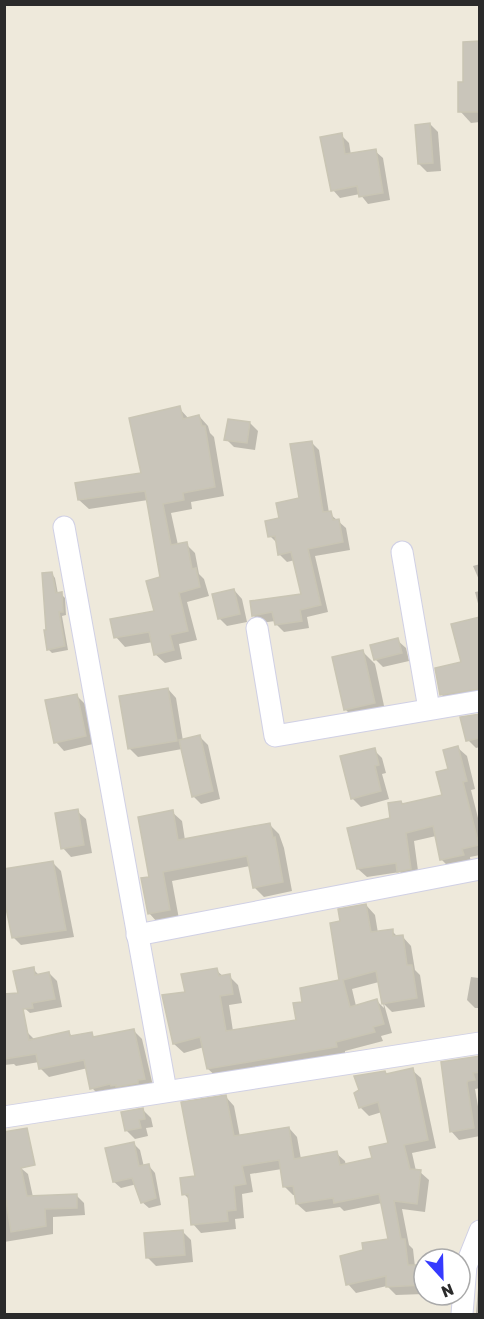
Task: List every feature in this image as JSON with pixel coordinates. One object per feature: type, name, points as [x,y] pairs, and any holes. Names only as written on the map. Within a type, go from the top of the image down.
[{"type":"street","points":[[64,527],[166,1091]]},
{"type":"street","points":[[402,552],[429,709]]},
{"type":"street","points":[[257,628],[275,736],[480,700]]},
{"type":"street","points":[[137,934],[480,869]]},
{"type":"street","points":[[4,1118],[480,1043]]},
{"type":"street","points":[[462,1314],[466,1266],[480,1231]]},
{"type":"building","points":[[480,41],[480,112],[458,112],[458,82],[463,82],[463,42]]},
{"type":"building","points":[[430,123],[433,163],[418,164],[415,125]]},
{"type":"building","points":[[342,133],[345,154],[376,149],[383,193],[359,197],[357,186],[331,191],[320,137]]},
{"type":"building","points":[[180,406],[183,419],[199,415],[202,426],[205,426],[215,487],[183,493],[184,500],[163,504],[171,545],[187,542],[192,569],[196,568],[200,587],[179,593],[188,631],[170,635],[174,650],[154,655],[149,632],[114,638],[110,619],[154,611],[146,581],[160,577],[145,491],[78,500],[75,483],[141,473],[129,418]]},
{"type":"building","points":[[228,419],[250,422],[247,443],[224,440]]},
{"type":"building","points":[[312,441],[323,512],[331,511],[333,520],[339,519],[343,542],[308,549],[321,605],[300,610],[302,621],[275,625],[272,612],[252,616],[250,601],[301,594],[291,552],[278,555],[275,536],[268,537],[265,521],[279,518],[276,503],[299,498],[290,444]]},
{"type":"building","points":[[52,572],[56,593],[62,592],[63,612],[59,612],[65,646],[47,650],[42,573]]},
{"type":"building","points":[[234,589],[240,614],[218,619],[212,594]]},
{"type":"building","points":[[480,617],[480,689],[440,695],[435,668],[461,662],[451,624]]},
{"type":"building","points":[[398,638],[402,653],[374,660],[370,645]]},
{"type":"building","points":[[363,650],[375,703],[344,710],[332,657]]},
{"type":"building","points":[[168,688],[177,741],[128,749],[119,696]]},
{"type":"building","points":[[77,694],[86,736],[54,743],[45,700]]},
{"type":"building","points":[[480,714],[480,738],[466,741],[460,717]]},
{"type":"building","points":[[200,735],[213,791],[192,797],[179,740]]},
{"type":"building","points":[[458,746],[467,781],[463,782],[479,845],[462,849],[464,855],[440,860],[433,826],[406,833],[411,869],[397,872],[396,863],[357,869],[347,828],[390,818],[388,803],[401,801],[402,804],[442,795],[436,772],[448,769],[443,750]]},
{"type":"building","points":[[375,748],[379,765],[375,766],[381,791],[351,799],[340,756]]},
{"type":"building","points":[[78,809],[84,845],[61,849],[55,813]]},
{"type":"building","points":[[173,810],[178,840],[270,823],[273,838],[275,837],[283,882],[253,888],[247,856],[163,872],[170,910],[148,914],[141,878],[149,877],[138,817]]},
{"type":"building","points":[[53,861],[66,930],[12,938],[4,898],[4,869]]},
{"type":"building","points":[[366,904],[371,932],[393,929],[393,936],[403,935],[407,965],[412,965],[417,998],[382,1004],[376,971],[343,980],[350,1007],[377,999],[384,1024],[373,1027],[375,1032],[336,1042],[337,1047],[207,1069],[200,1037],[173,1044],[162,995],[185,992],[181,974],[217,968],[219,976],[230,974],[233,994],[220,996],[226,1031],[296,1020],[293,1003],[302,1002],[300,988],[339,980],[330,923],[340,921],[338,909]]},
{"type":"building","points":[[34,967],[35,975],[49,972],[55,999],[32,1003],[33,1008],[23,1009],[29,1040],[69,1031],[70,1036],[92,1032],[93,1037],[134,1029],[145,1079],[138,1080],[138,1083],[116,1087],[110,1084],[90,1089],[84,1060],[39,1069],[36,1054],[4,1059],[4,994],[18,993],[13,971]]},
{"type":"building","points":[[480,1056],[480,1072],[473,1073],[475,1080],[467,1083],[474,1128],[450,1132],[441,1062]]},
{"type":"building","points":[[413,1068],[428,1140],[404,1145],[410,1169],[421,1170],[417,1204],[394,1201],[401,1239],[405,1239],[408,1265],[412,1265],[412,1286],[386,1287],[386,1276],[346,1285],[340,1256],[363,1250],[362,1243],[388,1239],[379,1194],[334,1203],[333,1198],[296,1204],[293,1186],[283,1187],[279,1160],[242,1166],[246,1184],[234,1186],[236,1210],[227,1211],[228,1221],[191,1225],[188,1194],[182,1195],[180,1178],[195,1176],[181,1102],[226,1095],[234,1136],[289,1127],[294,1159],[337,1151],[340,1165],[372,1158],[369,1147],[388,1143],[378,1102],[359,1108],[354,1093],[359,1090],[354,1076],[385,1071],[386,1074]]},
{"type":"building","points":[[143,1108],[145,1119],[139,1120],[141,1128],[125,1131],[121,1112]]},
{"type":"building","points":[[27,1128],[35,1165],[21,1168],[27,1196],[77,1194],[77,1208],[45,1209],[46,1226],[11,1232],[4,1188],[4,1132]]},
{"type":"building","points":[[134,1142],[139,1166],[149,1164],[156,1198],[141,1203],[132,1178],[113,1182],[105,1148]]},
{"type":"building","points":[[183,1230],[185,1255],[146,1258],[144,1233]]}]
